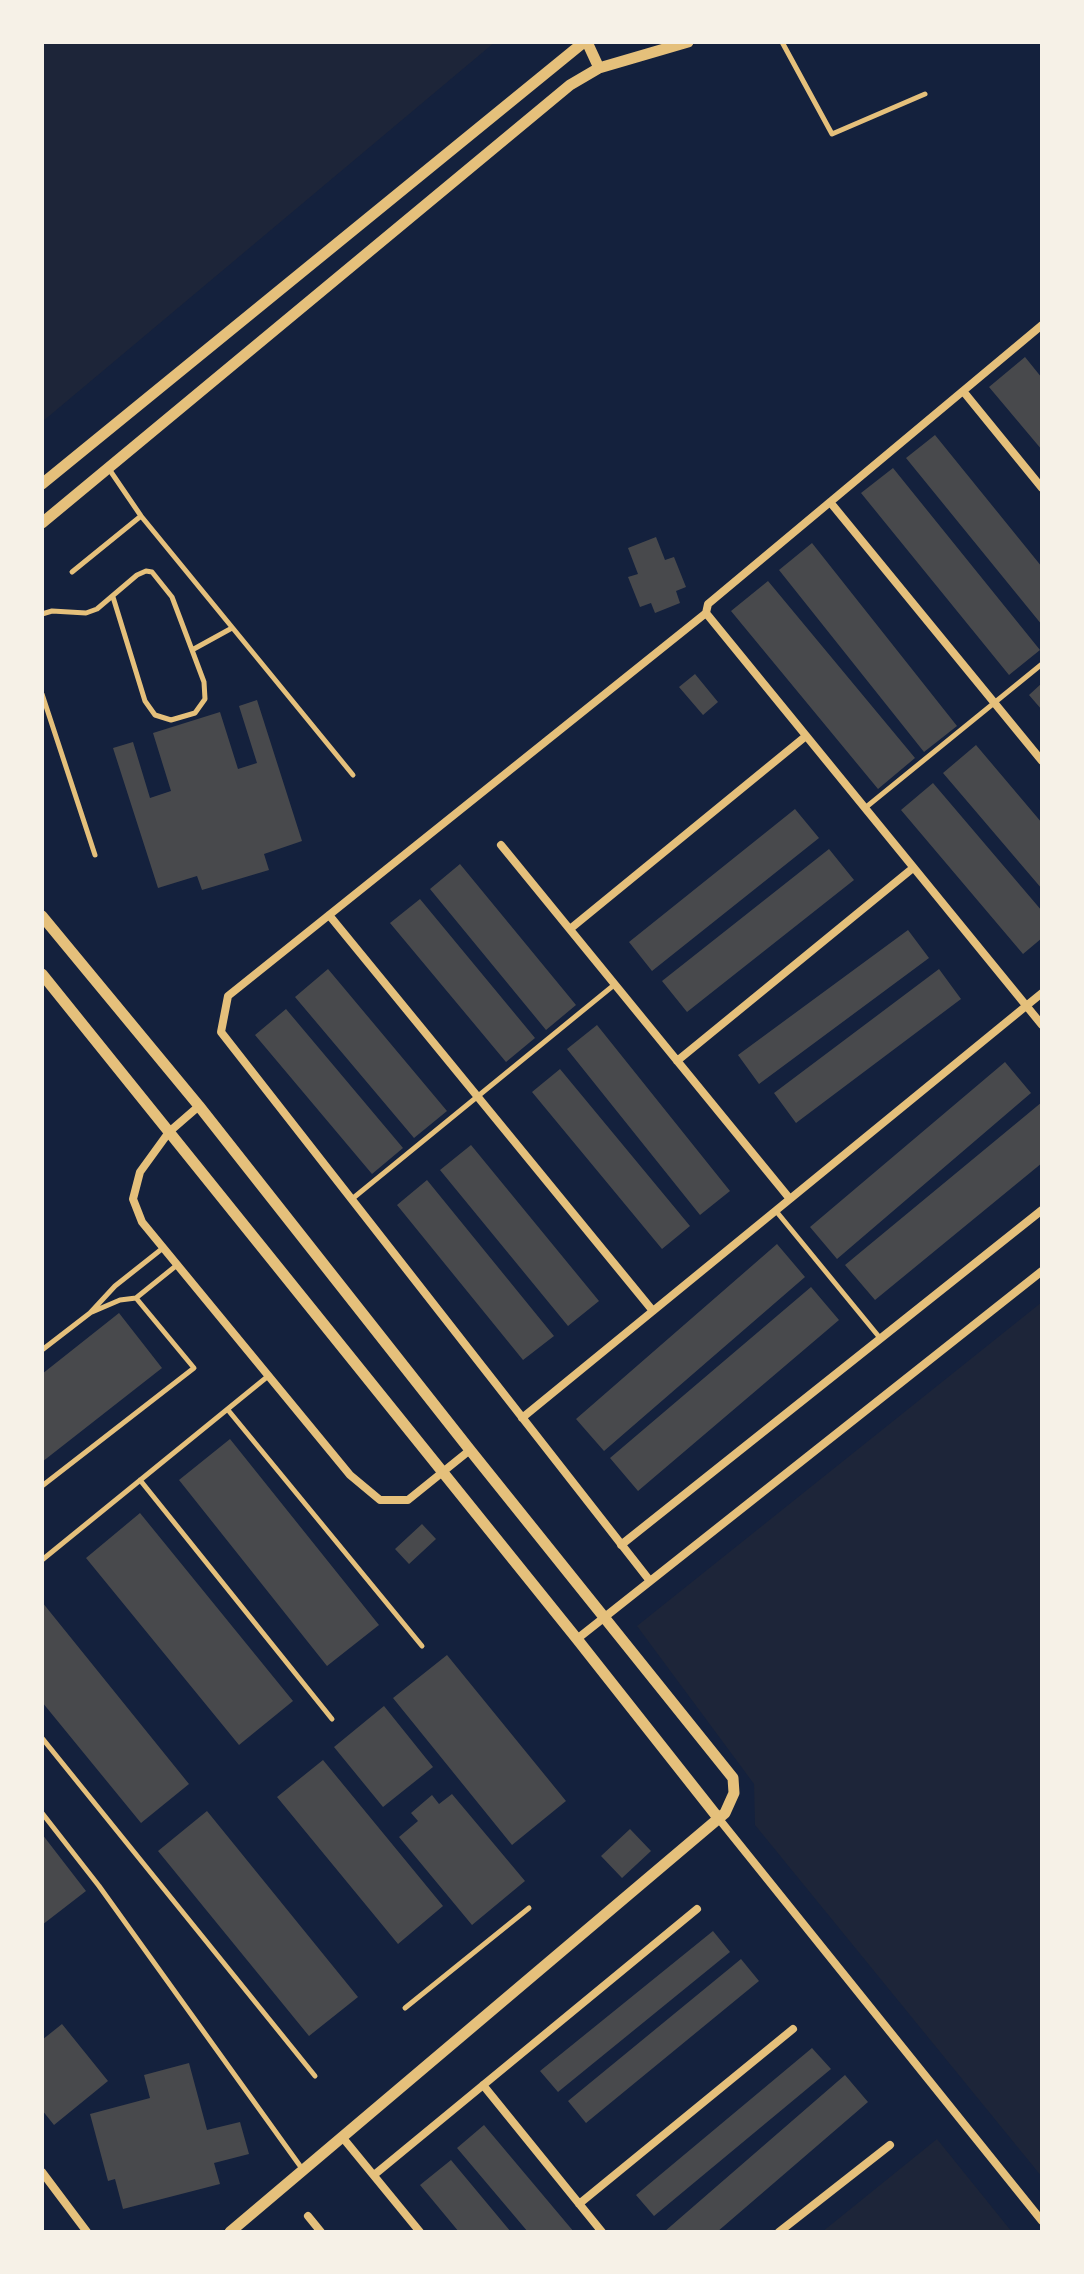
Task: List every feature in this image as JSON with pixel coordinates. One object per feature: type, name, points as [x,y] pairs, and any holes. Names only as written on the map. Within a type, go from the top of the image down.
[{"type":"street","points":[[42,484],[585,42],[599,68]]},
{"type":"street","points":[[42,523],[570,85],[599,68],[688,42]]},
{"type":"street","points":[[650,1581],[221,1032],[228,996],[706,613],[708,604],[1042,325]]},
{"type":"street","points":[[963,391],[1042,488]]},
{"type":"street","points":[[830,502],[1042,761]]},
{"type":"street","points":[[706,613],[1042,1025]]},
{"type":"street","points":[[570,929],[806,736]]},
{"type":"street","points":[[501,845],[790,1199]]},
{"type":"street","points":[[677,1061],[913,868]]},
{"type":"street","points":[[329,915],[653,1311]]},
{"type":"street","points":[[42,916],[199,1106],[733,1778],[734,1793],[719,1819],[230,2232]]},
{"type":"street","points":[[42,974],[1042,2221]]},
{"type":"street","points":[[522,1418],[1042,993]]},
{"type":"street","points":[[199,1106],[169,1132],[140,1172],[133,1199],[142,1222],[350,1475],[380,1500],[408,1500],[470,1450]]},
{"type":"street","points":[[621,1545],[1042,1210]]},
{"type":"street","points":[[577,1639],[1042,1271]]},
{"type":"street","points":[[374,2175],[697,1909]]},
{"type":"street","points":[[579,2204],[793,2029]]},
{"type":"street","points":[[483,2085],[602,2232]]},
{"type":"street","points":[[343,2138],[420,2232]]},
{"type":"street","points":[[779,2232],[890,2145]]},
{"type":"street","points":[[42,2172],[87,2232]]},
{"type":"street","points":[[308,2216],[321,2232]]},
{"type":"lane","points":[[782,42],[832,134],[925,94]]},
{"type":"lane","points":[[108,468],[141,516],[353,775]]},
{"type":"lane","points":[[72,572],[141,516]]},
{"type":"lane","points":[[42,614],[52,611],[86,613],[97,609],[137,575],[152,572],[172,597],[204,682],[205,699],[195,713],[171,720],[155,715],[145,701],[113,597]]},
{"type":"lane","points":[[192,650],[232,628]]},
{"type":"lane","points":[[865,808],[1042,664]]},
{"type":"lane","points":[[42,694],[95,855]]},
{"type":"lane","points":[[352,1199],[615,984]]},
{"type":"lane","points":[[776,1211],[880,1338]]},
{"type":"lane","points":[[42,1350],[90,1313],[115,1286],[163,1248]]},
{"type":"lane","points":[[90,1313],[120,1300],[136,1298],[177,1265]]},
{"type":"lane","points":[[42,1486],[194,1368],[136,1298]]},
{"type":"lane","points":[[42,1560],[267,1377]]},
{"type":"lane","points":[[228,1410],[422,1646]]},
{"type":"lane","points":[[140,1480],[332,1719]]},
{"type":"lane","points":[[42,1738],[315,2076]]},
{"type":"lane","points":[[42,1813],[99,1886],[304,2170]]},
{"type":"lane","points":[[405,2008],[529,1908]]},
{"type":"shaded area","points":[[42,42],[495,42],[42,422]]},
{"type":"shaded area","points":[[1042,1302],[1042,2177],[755,1825],[754,1784],[637,1626]]},
{"type":"shaded area","points":[[937,2139],[1012,2232],[822,2232]]},
{"type":"building","points":[[1025,357],[1042,378],[1042,450],[989,387]]},
{"type":"building","points":[[935,435],[1042,567],[1042,625],[906,458]]},
{"type":"building","points":[[893,468],[1040,650],[1009,675],[861,493]]},
{"type":"building","points":[[656,537],[665,560],[674,557],[686,587],[676,591],[680,603],[655,613],[651,603],[640,607],[628,577],[638,574],[628,548]]},
{"type":"building","points":[[812,543],[957,726],[924,752],[779,570]]},
{"type":"building","points":[[768,581],[915,758],[878,789],[731,611]]},
{"type":"building","points":[[695,674],[718,702],[703,715],[679,687]]},
{"type":"building","points":[[1042,683],[1042,710],[1029,695]]},
{"type":"building","points":[[257,700],[302,841],[264,854],[269,870],[202,890],[197,876],[158,888],[113,748],[133,742],[150,798],[171,791],[153,733],[220,712],[238,769],[257,763],[239,706]]},
{"type":"building","points":[[976,745],[1042,823],[1042,889],[943,773]]},
{"type":"building","points":[[933,783],[1042,911],[1042,938],[1023,954],[901,810]]},
{"type":"building","points":[[795,809],[819,838],[652,971],[629,942]]},
{"type":"building","points":[[829,849],[854,880],[687,1012],[662,981]]},
{"type":"building","points":[[460,864],[576,1005],[546,1030],[430,889]]},
{"type":"building","points":[[420,899],[535,1038],[506,1062],[390,923]]},
{"type":"building","points":[[908,930],[929,958],[759,1084],[738,1055]]},
{"type":"building","points":[[328,969],[447,1111],[414,1138],[295,997]]},
{"type":"building","points":[[939,969],[961,999],[796,1123],[774,1093]]},
{"type":"building","points":[[286,1009],[403,1148],[372,1174],[255,1035]]},
{"type":"building","points":[[597,1025],[730,1191],[700,1215],[567,1049]]},
{"type":"building","points":[[1005,1062],[1031,1093],[837,1259],[810,1227]]},
{"type":"building","points":[[560,1069],[690,1226],[662,1249],[532,1092]]},
{"type":"building","points":[[1042,1102],[1042,1163],[875,1300],[845,1265]]},
{"type":"building","points":[[471,1145],[599,1301],[568,1326],[440,1170]]},
{"type":"building","points":[[427,1180],[554,1336],[523,1360],[397,1205]]},
{"type":"building","points":[[777,1244],[805,1277],[604,1451],[576,1419]]},
{"type":"building","points":[[811,1287],[839,1320],[638,1491],[610,1458]]},
{"type":"building","points":[[119,1313],[162,1368],[42,1462],[42,1374]]},
{"type":"building","points":[[230,1439],[379,1625],[327,1666],[179,1480]]},
{"type":"building","points":[[140,1513],[293,1701],[239,1745],[86,1558]]},
{"type":"building","points":[[422,1524],[436,1539],[409,1564],[395,1549]]},
{"type":"building","points":[[42,1602],[189,1784],[141,1823],[42,1702]]},
{"type":"building","points":[[447,1655],[566,1801],[512,1845],[393,1698]]},
{"type":"building","points":[[384,1706],[433,1767],[383,1807],[334,1747]]},
{"type":"building","points":[[323,1760],[443,1906],[398,1944],[277,1797]]},
{"type":"building","points":[[452,1794],[525,1881],[472,1925],[399,1837],[418,1821],[411,1813],[432,1795],[439,1804]]},
{"type":"building","points":[[207,1811],[358,1997],[309,2036],[158,1851]]},
{"type":"building","points":[[630,1829],[651,1851],[622,1878],[601,1856]]},
{"type":"building","points":[[42,1834],[86,1891],[42,1925]]},
{"type":"building","points":[[713,1931],[730,1952],[558,2092],[540,2071]]},
{"type":"building","points":[[741,1959],[759,1981],[586,2123],[568,2101]]},
{"type":"building","points":[[62,2024],[108,2081],[54,2125],[42,2110],[42,2040]]},
{"type":"building","points":[[812,2048],[831,2069],[654,2216],[636,2195]]},
{"type":"building","points":[[189,2063],[207,2130],[240,2122],[249,2154],[214,2163],[220,2184],[123,2209],[115,2179],[108,2181],[90,2114],[150,2098],[144,2075]]},
{"type":"building","points":[[845,2075],[868,2102],[717,2232],[664,2232]]},
{"type":"building","points":[[484,2125],[574,2232],[528,2232],[457,2148]]},
{"type":"building","points":[[451,2160],[511,2232],[459,2232],[420,2185]]}]
